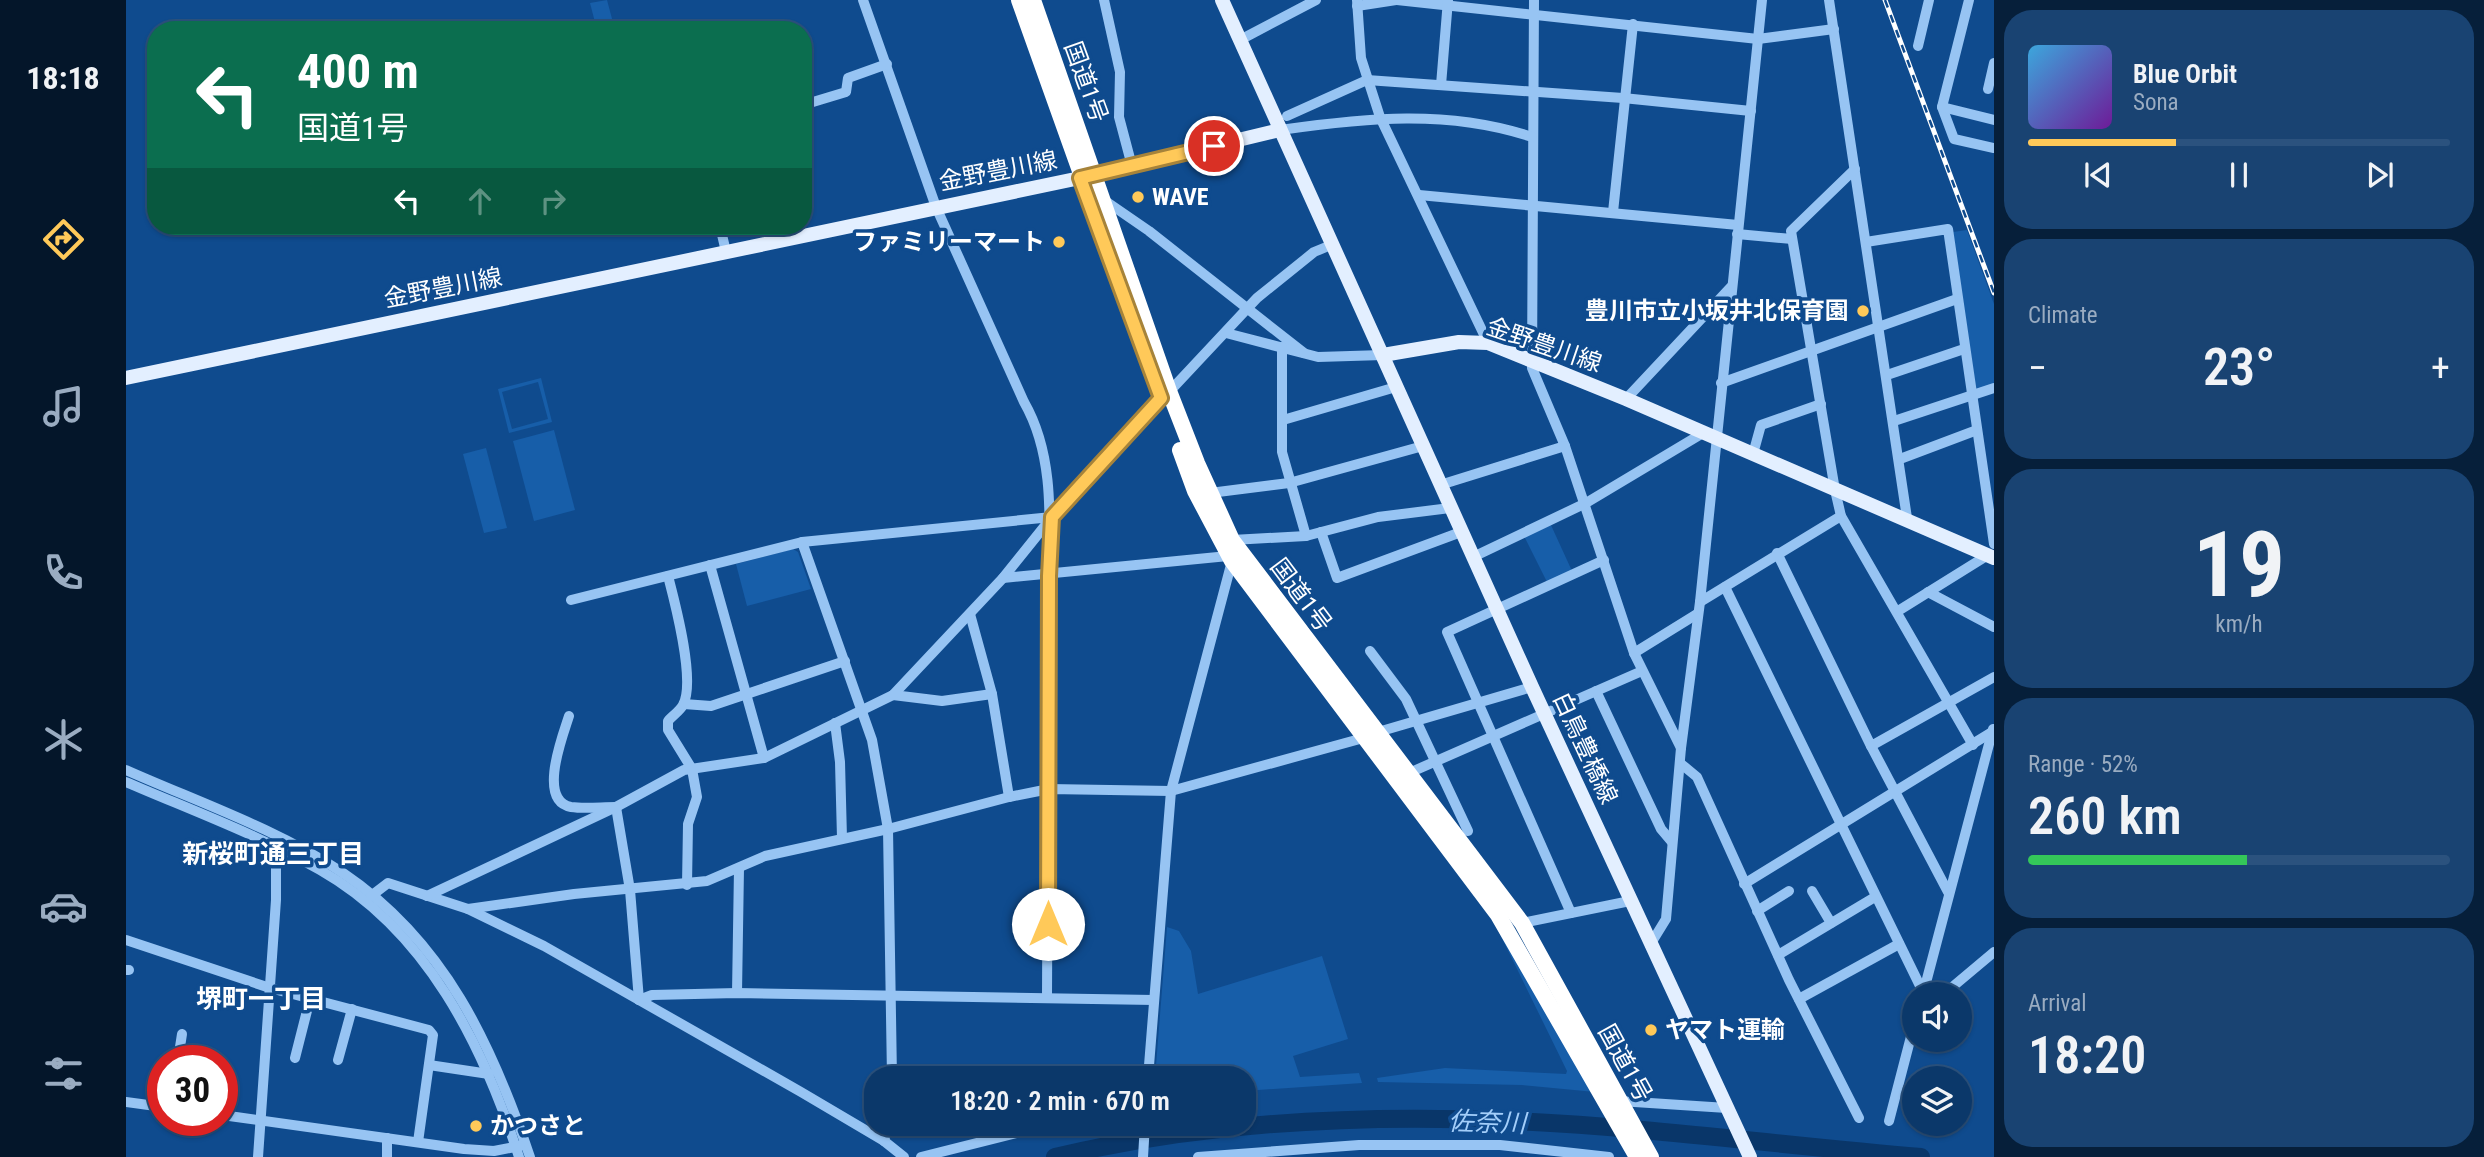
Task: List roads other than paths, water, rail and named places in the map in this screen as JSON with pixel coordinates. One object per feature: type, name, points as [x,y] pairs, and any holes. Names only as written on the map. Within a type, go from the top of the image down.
[{"type":"highway","name":"国道1号","points":[[1019,0],[1088,176],[1165,394],[1210,493],[1231,552]]},
{"type":"highway","name":"国道1号","points":[[1033,0],[1088,176],[1104,200],[1195,491],[1231,552],[1372,735],[1498,915],[1613,1101],[1651,1157]]},
{"type":"highway","name":"国道1号","points":[[1372,735],[1409,773],[1522,923],[1613,1101],[1637,1157]]},
{"type":"main road","points":[[1222,0],[1383,355]]},
{"type":"main road","name":"金野豊川線","points":[[812,234],[1088,176],[1280,130]]},
{"type":"main road","name":"金野豊川線","points":[[126,378],[805,235]]},
{"type":"main road","name":"金野豊川線","points":[[1383,355],[1459,342],[1488,343],[1992,552]]},
{"type":"main road","name":"白鳥豊橋線","points":[[1383,355],[1650,945],[1751,1157]]},
{"type":"street","points":[[863,0],[936,207],[1036,424],[1052,517],[1049,576],[1047,997]]},
{"type":"street","points":[[1104,0],[1120,72],[1119,117],[1132,166]]},
{"type":"street","points":[[1240,40],[1316,0]]},
{"type":"street","points":[[1488,343],[1380,117],[1361,58],[1357,3],[1397,0],[1448,2],[1758,39],[1834,29]]},
{"type":"street","points":[[1534,0],[1532,360],[1586,503],[1634,653],[1681,748]]},
{"type":"street","points":[[1650,945],[1666,919],[1681,748],[1700,602],[1709,435],[1721,383],[1762,0]]},
{"type":"street","points":[[1829,0],[1907,518]]},
{"type":"street","points":[[1918,46],[1929,0]]},
{"type":"street","points":[[1969,0],[1942,107],[1954,139],[1994,148]]},
{"type":"street","points":[[1441,85],[1448,2]]},
{"type":"street","points":[[1613,212],[1623,97],[1633,24]]},
{"type":"street","points":[[1988,89],[1994,63]]},
{"type":"street","points":[[812,102],[846,92],[848,78],[887,64]]},
{"type":"street","points":[[1287,116],[1367,80],[1623,97],[1751,111]]},
{"type":"street","points":[[1942,107],[1994,120]]},
{"type":"street","points":[[1280,130],[1380,117],[1454,120],[1532,138]]},
{"type":"street","points":[[1855,169],[1791,232],[1835,489],[1842,516],[1973,745]]},
{"type":"street","points":[[1419,195],[1613,212],[1792,239]]},
{"type":"street","points":[[1104,200],[1304,353]]},
{"type":"street","points":[[1867,242],[1948,229],[1992,552],[1898,611]]},
{"type":"street","points":[[722,235],[726,252]]},
{"type":"street","points":[[427,896],[692,769],[764,758],[893,695],[1003,578],[1052,517],[1247,308],[1314,252],[1331,245]]},
{"type":"street","points":[[1626,399],[1731,287]]},
{"type":"street","points":[[1721,383],[1957,299]]},
{"type":"street","points":[[1226,333],[1333,358],[1383,355]]},
{"type":"street","points":[[1282,347],[1282,452],[1306,536]]},
{"type":"street","points":[[1887,375],[1964,349]]},
{"type":"street","points":[[1283,420],[1396,387]]},
{"type":"street","points":[[1894,421],[1994,388]]},
{"type":"street","points":[[1753,454],[1761,425],[1821,404]]},
{"type":"street","points":[[1899,459],[1977,430]]},
{"type":"street","points":[[1473,557],[1586,503],[1709,435]]},
{"type":"street","points":[[1210,493],[1289,483],[1423,446]]},
{"type":"street","points":[[1440,485],[1565,446]]},
{"type":"street","points":[[1003,578],[1049,576],[1231,552],[1378,517],[1450,508]]},
{"type":"street","points":[[1700,602],[1842,516]]},
{"type":"street","points":[[571,600],[802,542],[1052,517]]},
{"type":"street","points":[[1321,532],[1337,578],[1461,532]]},
{"type":"street","points":[[802,542],[872,740],[888,829],[892,1066]]},
{"type":"street","points":[[1149,1066],[1171,791],[1231,552]]},
{"type":"street","points":[[1777,553],[1871,746],[1948,892]]},
{"type":"street","points":[[1571,913],[1447,632],[1604,561]]},
{"type":"street","points":[[710,565],[764,758]]},
{"type":"street","points":[[668,576],[683,634],[684,704],[668,721],[668,730],[692,769],[697,797],[688,824],[687,885]]},
{"type":"street","points":[[1725,587],[1918,982]]},
{"type":"street","points":[[1928,592],[1994,628]]},
{"type":"street","points":[[970,614],[992,694],[1009,797]]},
{"type":"street","points":[[1634,653],[1697,614]]},
{"type":"street","points":[[1370,651],[1406,699],[1418,721],[1468,831]]},
{"type":"street","points":[[684,704],[711,706],[748,696],[845,661]]},
{"type":"street","points":[[1409,773],[1642,671]]},
{"type":"street","points":[[1871,746],[1994,677]]},
{"type":"street","points":[[468,909],[574,894],[707,881],[765,856],[1049,789],[1171,791],[1532,687]]},
{"type":"street","points":[[1596,691],[1661,829],[1672,842]]},
{"type":"street","points":[[893,695],[942,701],[992,694]]},
{"type":"street","points":[[569,716],[558,749],[553,782],[562,803],[569,807],[616,807]]},
{"type":"street","points":[[835,723],[840,762],[842,838]]},
{"type":"street","points":[[1744,884],[1840,823],[1973,745],[1993,729]]},
{"type":"street","points":[[1926,982],[1993,729]]},
{"type":"street","points":[[1680,764],[1697,777],[1744,884],[1859,1118]]},
{"type":"street","points":[[126,770],[292,845],[344,874],[371,896],[426,949],[463,1001],[490,1051],[520,1149]]},
{"type":"street","points":[[126,782],[276,847],[322,871],[354,892],[402,937],[447,994],[472,1034],[520,1149],[530,1157]]},
{"type":"street","points":[[616,807],[630,890],[639,1000]]},
{"type":"street","points":[[258,1157],[270,988],[276,847]]},
{"type":"street","points":[[737,993],[739,868]]},
{"type":"street","points":[[371,896],[388,883],[468,909],[544,946],[884,1141],[904,1157]]},
{"type":"street","points":[[1757,911],[1788,891]]},
{"type":"street","points":[[1812,891],[1831,923]]},
{"type":"street","points":[[1778,955],[1875,897]]},
{"type":"street","points":[[1522,923],[1630,901]]},
{"type":"street","points":[[126,940],[270,988],[429,1030],[433,1035],[418,1142]]},
{"type":"street","points":[[1799,999],[1899,944]]},
{"type":"street","points":[[1958,982],[1994,952]]},
{"type":"street","points":[[639,1000],[652,995],[737,993],[1154,1000]]},
{"type":"street","points":[[295,1058],[310,999]]},
{"type":"street","points":[[338,1060],[352,1009]]},
{"type":"street","points":[[180,1045],[182,1034]]},
{"type":"street","points":[[1889,1121],[1907,1052]]},
{"type":"street","points":[[429,1065],[489,1074]]},
{"type":"street","points":[[126,1101],[147,1104]]},
{"type":"street","points":[[1613,1101],[1727,1108]]},
{"type":"street","points":[[238,1117],[494,1151],[520,1149]]},
{"type":"street","points":[[884,1141],[885,1136]]},
{"type":"street","points":[[920,1157],[1004,1136]]},
{"type":"street","points":[[1143,1157],[1144,1136]]},
{"type":"street","points":[[387,1138],[387,1157]]},
{"type":"street","points":[[1198,1157],[1401,1151],[1536,1152],[1609,1157]]},
{"type":"waterway","name":"佐奈川","points":[[1055,1157],[1111,1145],[1225,1128],[1399,1119],[1565,1124],[1921,1157]]},
{"type":"railway","points":[[1885,0],[1994,293]]},
{"type":"place","name":"WAVE","points":[[1138,197]]},
{"type":"place","name":"ファミリーマート","points":[[1059,242]]},
{"type":"place","name":"豊川市立小坂井北保育園","points":[[1863,311]]},
{"type":"place","name":"ヤマト運輸","points":[[1651,1030]]},
{"type":"place","name":"かつさと","points":[[476,1126]]},
{"type":"district","name":"新桜町通三丁目","points":[[273,854]]},
{"type":"district","name":"堺町一丁目","points":[[261,999]]}]
